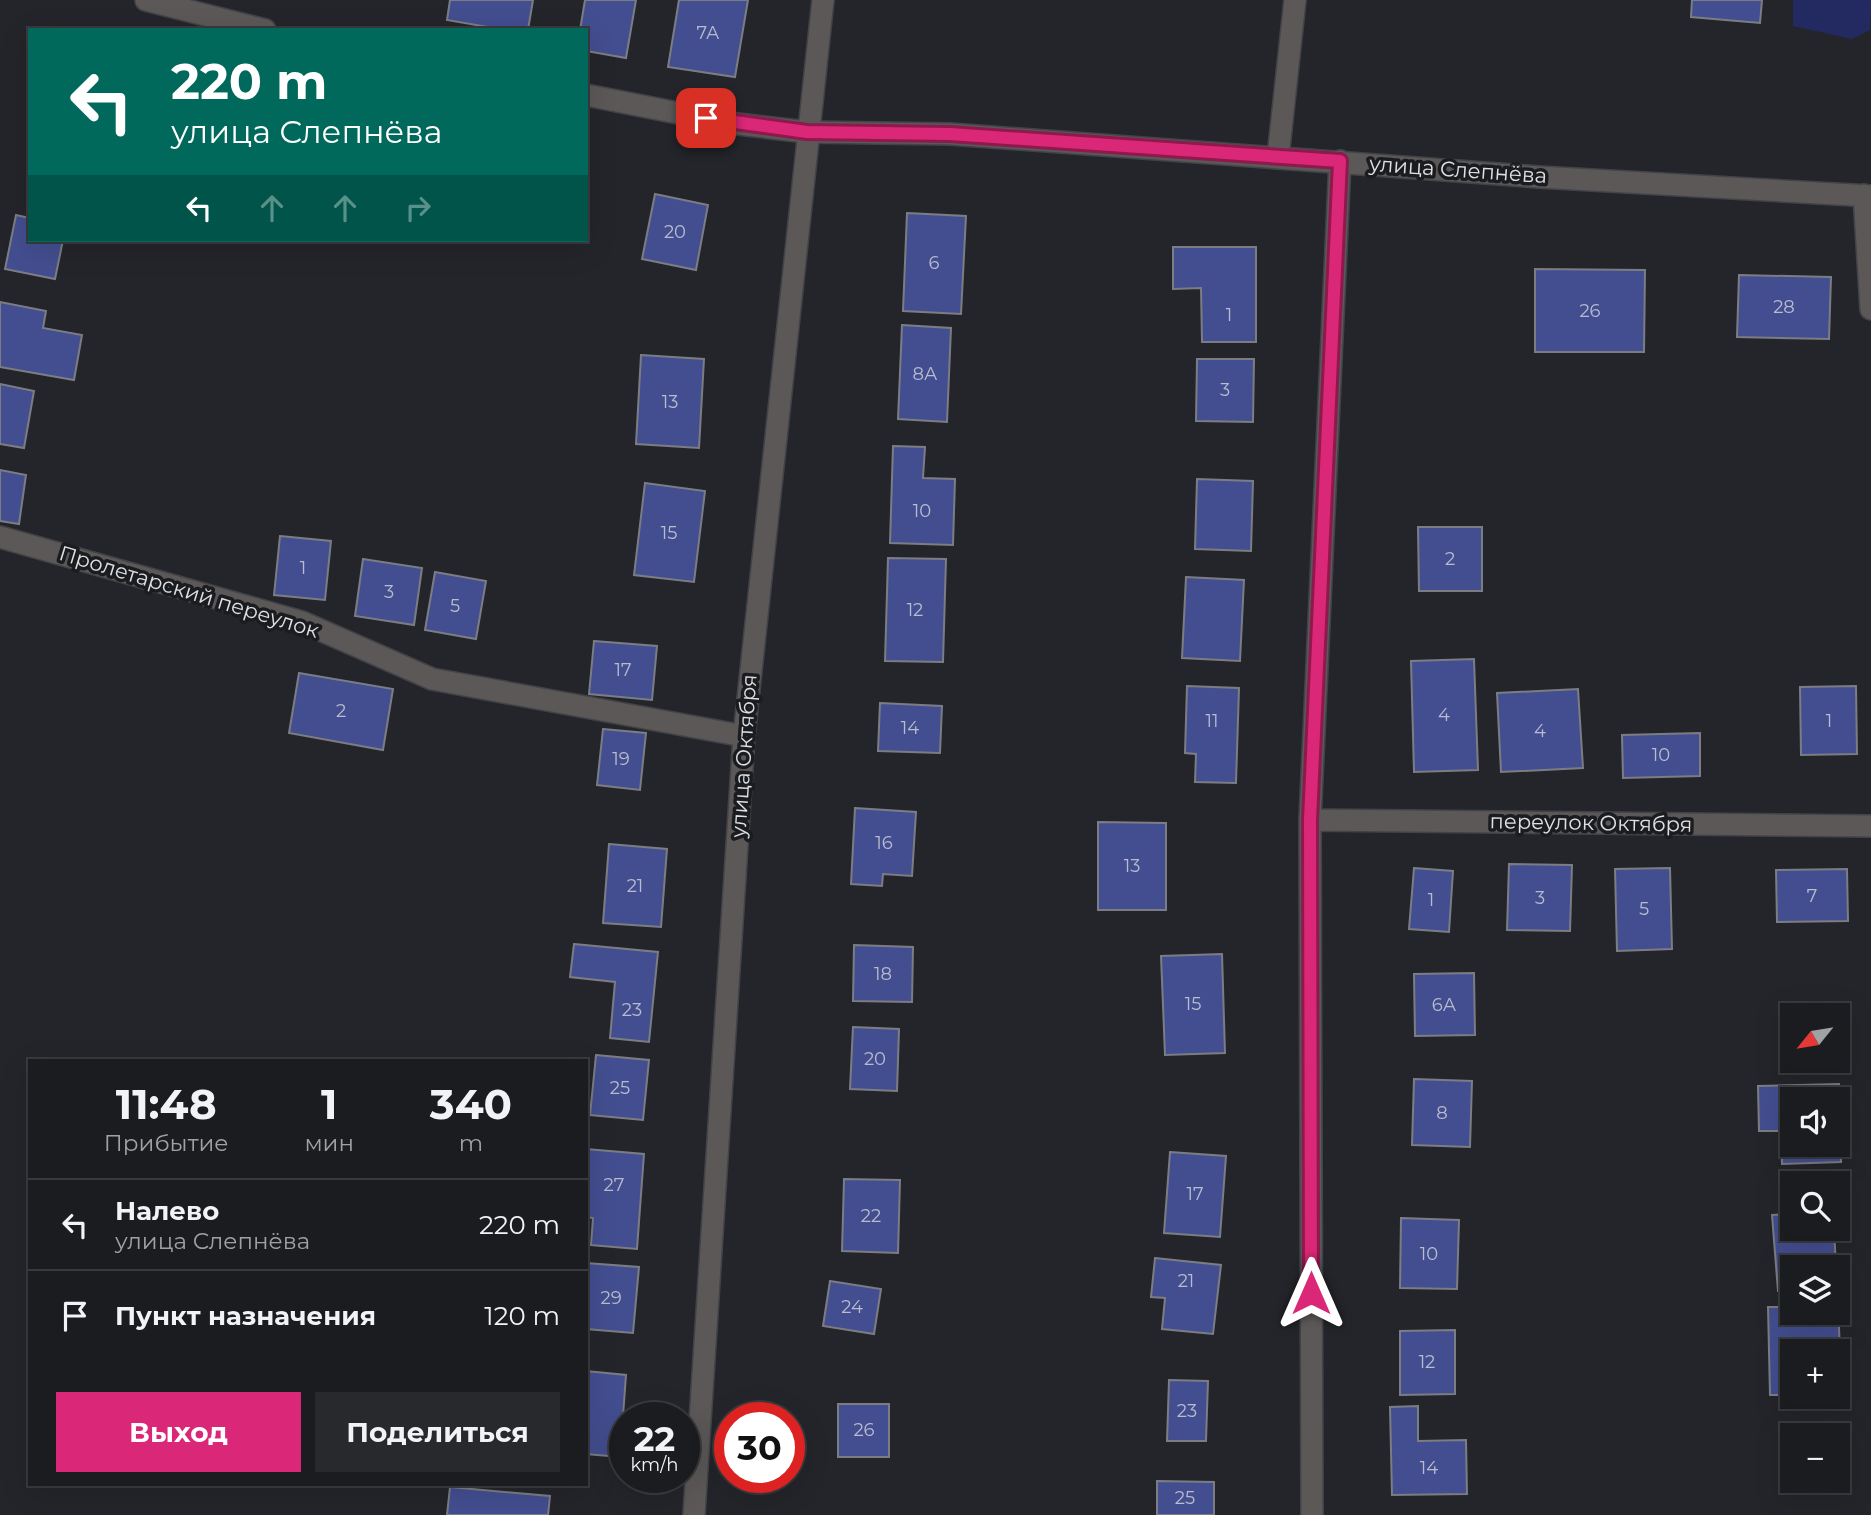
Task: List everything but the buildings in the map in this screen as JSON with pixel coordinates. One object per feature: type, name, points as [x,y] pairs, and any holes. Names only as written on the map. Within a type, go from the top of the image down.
[{"type":"street","points":[[146,0],[257,28]]},
{"type":"street","name":"улица Октября","points":[[694,1515],[744,736],[823,0]]},
{"type":"street","points":[[1278,157],[1295,0]]},
{"type":"street","name":"улица Слепнёва","points":[[588,95],[730,123],[807,132],[950,134],[1539,177],[1867,196]]},
{"type":"street","points":[[1312,1515],[1310,820],[1340,161]]},
{"type":"street","points":[[1867,196],[1871,309]]},
{"type":"street","name":"Пролетарский переулок","points":[[0,537],[302,622],[432,679],[744,736]]},
{"type":"street","name":"переулок Октября","points":[[1310,820],[1871,826]]},
{"type":"shaded area","points":[[1793,0],[1871,0],[1870,30],[1852,39],[1793,26]]},
{"type":"route","points":[[706,118],[807,132],[950,134],[1340,161],[1310,820],[1311,1293]]}]
